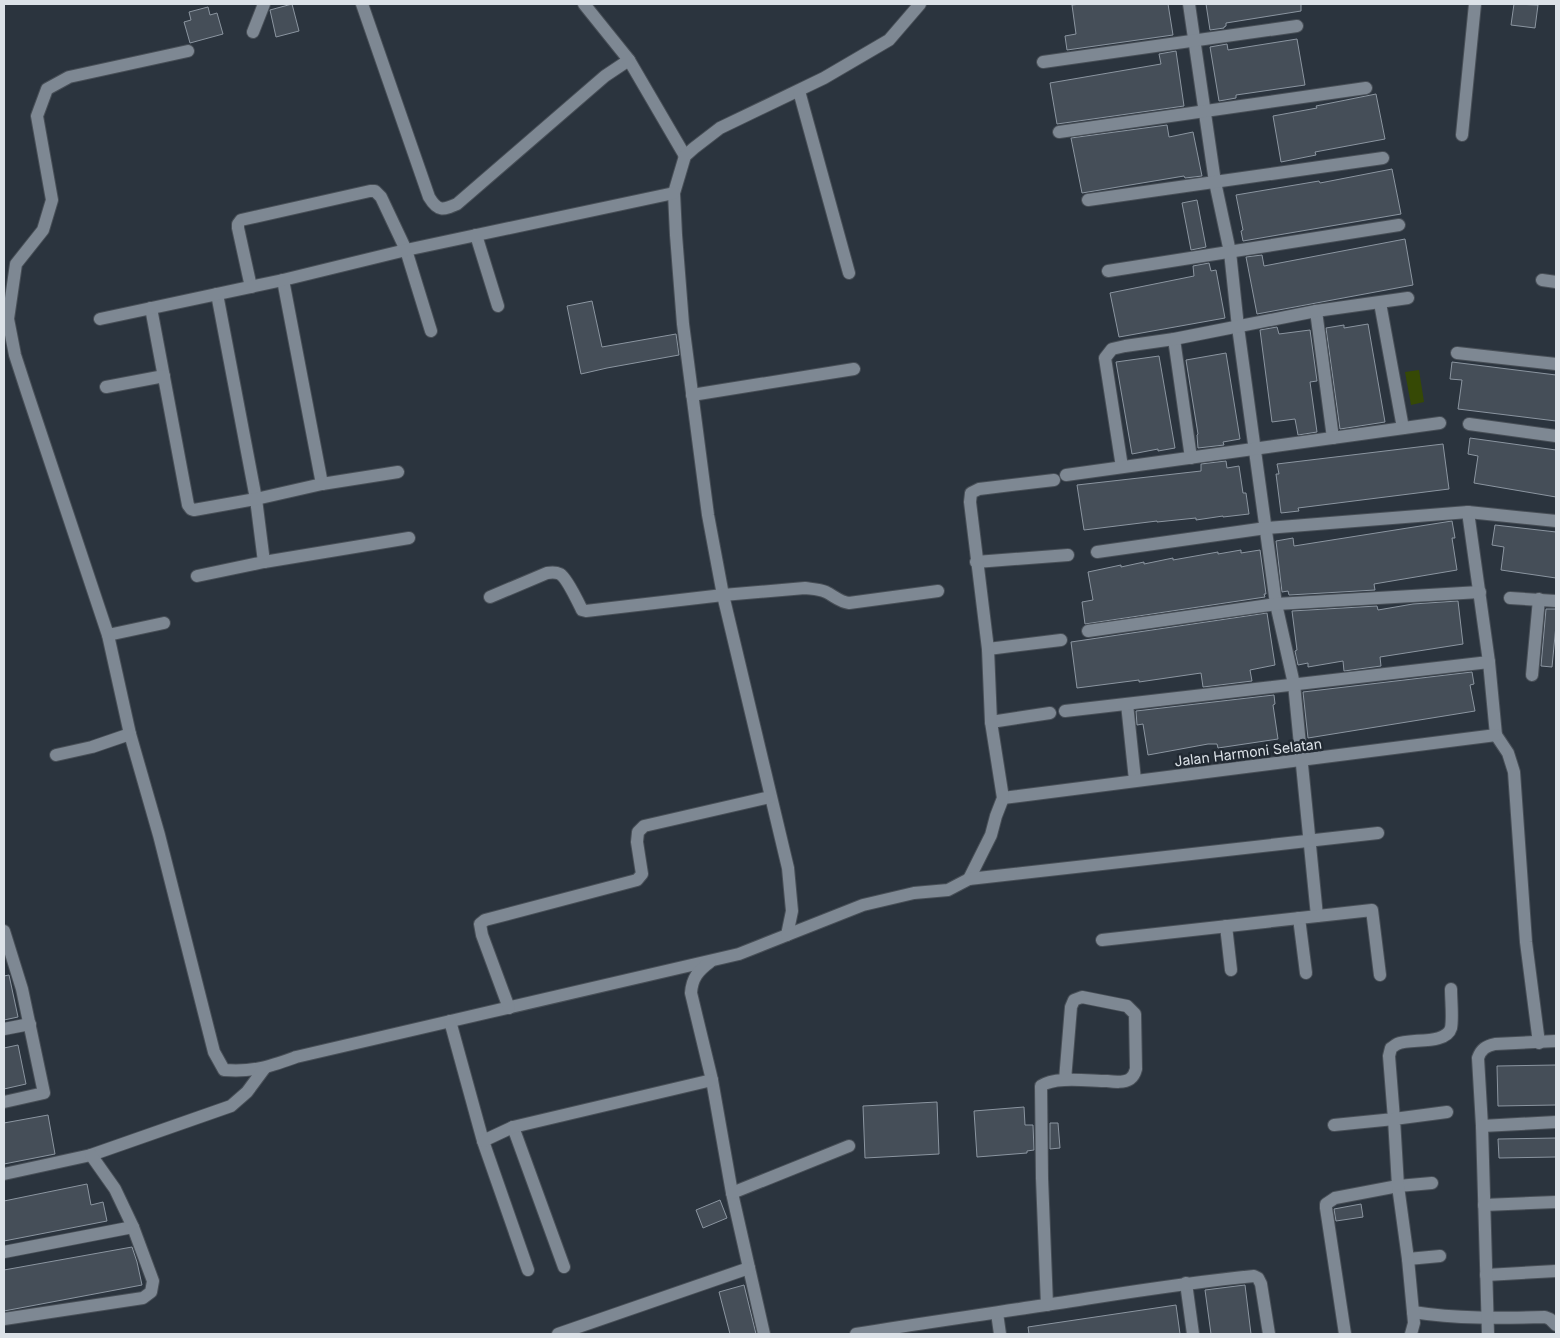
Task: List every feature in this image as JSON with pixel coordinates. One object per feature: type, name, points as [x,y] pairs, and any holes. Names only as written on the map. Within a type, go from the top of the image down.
[{"type":"street","points":[[253,32],[264,4]]},
{"type":"street","points":[[362,4],[429,197],[434,206],[440,208],[445,209],[457,204],[605,76],[629,60]]},
{"type":"street","points":[[584,4],[629,60],[685,156]]},
{"type":"street","points":[[787,935],[792,911],[788,868],[723,596],[708,515],[680,284],[674,193],[685,156],[720,128],[824,78],[889,40],[920,4]]},
{"type":"street","points":[[1189,4],[1215,182],[1230,252],[1238,327],[1276,604],[1294,684],[1317,916]]},
{"type":"street","points":[[1462,135],[1475,4]]},
{"type":"street","points":[[1043,62],[1296,26]]},
{"type":"street","points":[[188,51],[70,77],[47,89],[37,116],[52,200],[43,230],[16,264],[8,319],[10,356],[108,635],[130,734],[159,835],[214,1052],[224,1070],[264,1069],[296,1057],[739,954],[863,905],[914,893],[948,890],[969,879],[1378,833]]},
{"type":"street","points":[[1059,132],[1366,88]]},
{"type":"street","points":[[799,91],[848,273]]},
{"type":"street","points":[[1088,200],[1383,158]]},
{"type":"street","points":[[250,287],[238,228],[239,222],[375,191],[381,197],[406,250],[431,331]]},
{"type":"street","points":[[100,319],[283,280],[406,250],[674,193]]},
{"type":"street","points":[[1108,271],[1399,225]]},
{"type":"street","points":[[476,236],[498,306]]},
{"type":"street","points":[[283,280],[322,484]]},
{"type":"street","points":[[1542,280],[1556,282]]},
{"type":"street","points":[[217,294],[256,499],[264,562]]},
{"type":"street","points":[[1122,467],[1106,358],[1112,350],[1316,311],[1408,298]]},
{"type":"street","points":[[1380,303],[1403,428]]},
{"type":"street","points":[[151,308],[189,507],[194,510],[256,499],[322,484],[398,472]]},
{"type":"street","points":[[1316,311],[1333,438]]},
{"type":"street","points":[[1174,339],[1190,458]]},
{"type":"street","points":[[1457,353],[1556,364]]},
{"type":"street","points":[[692,395],[854,370]]},
{"type":"street","points":[[106,387],[164,376]]},
{"type":"street","points":[[969,879],[991,835],[1003,798],[991,722],[988,649],[976,562],[970,502],[971,494],[979,488],[1440,423]]},
{"type":"street","points":[[1469,424],[1556,436]]},
{"type":"street","points":[[1468,512],[1490,662],[1496,735],[1508,753],[1514,772],[1526,942],[1540,1043]]},
{"type":"street","points":[[1097,552],[1266,528],[1468,512],[1556,521]]},
{"type":"street","points":[[197,576],[264,562],[409,538]]},
{"type":"street","points":[[976,562],[1068,555]]},
{"type":"street","points":[[490,596],[552,572],[558,573],[563,577],[582,610],[586,611],[805,588],[826,592],[843,603],[938,591]]},
{"type":"street","points":[[1088,631],[1276,604],[1480,592]]},
{"type":"street","points":[[1510,598],[1556,601]]},
{"type":"street","points":[[1532,675],[1539,599]]},
{"type":"street","points":[[108,635],[164,623]]},
{"type":"street","points":[[988,649],[1061,640]]},
{"type":"street","points":[[1065,711],[1490,662]]},
{"type":"street","points":[[1127,704],[1135,780]]},
{"type":"street","points":[[991,722],[1050,713]]},
{"type":"street","points":[[56,755],[92,747],[130,734]]},
{"type":"street","name":"Jalan Harmoni Selatan","points":[[1003,798],[1496,735]]},
{"type":"street","points":[[509,1008],[482,936],[480,924],[485,920],[637,880],[642,874],[637,842],[638,832],[644,826],[770,797]]},
{"type":"street","points":[[1102,940],[1372,910],[1380,975]]},
{"type":"street","points":[[1299,918],[1306,972]]},
{"type":"street","points":[[1226,926],[1231,970]]},
{"type":"street","points":[[4,931],[8,956],[30,1024],[44,1093],[4,1102]]},
{"type":"street","points":[[714,959],[699,970],[692,982],[691,993],[712,1080],[732,1193],[764,1334]]},
{"type":"street","points":[[1410,1334],[1414,1324],[1408,1259],[1398,1186],[1389,1056],[1391,1048],[1398,1043],[1439,1038],[1450,1032],[1451,989]]},
{"type":"street","points":[[1047,1305],[1042,1178],[1041,1086],[1045,1083],[1065,1080],[1121,1082],[1130,1079],[1135,1074],[1135,1014],[1127,1006],[1082,997],[1074,1000],[1071,1007],[1065,1080]]},
{"type":"street","points":[[450,1021],[483,1141],[528,1270]]},
{"type":"street","points":[[4,1029],[30,1024]]},
{"type":"street","points":[[1488,1334],[1482,1126],[1478,1058],[1480,1051],[1486,1046],[1495,1044],[1556,1041]]},
{"type":"street","points":[[4,1174],[91,1155],[231,1106],[247,1092],[264,1069]]},
{"type":"street","points":[[483,1141],[513,1127],[712,1080]]},
{"type":"street","points":[[1334,1125],[1394,1120],[1447,1112]]},
{"type":"street","points":[[1482,1126],[1556,1122]]},
{"type":"street","points":[[513,1127],[564,1267]]},
{"type":"street","points":[[732,1193],[848,1146]]},
{"type":"street","points":[[4,1319],[143,1298],[151,1292],[153,1281],[133,1227],[115,1189],[91,1155]]},
{"type":"street","points":[[1345,1334],[1326,1204],[1335,1198],[1398,1186],[1432,1183]]},
{"type":"street","points":[[1484,1205],[1556,1202]]},
{"type":"street","points":[[4,1252],[133,1227]]},
{"type":"street","points":[[1408,1259],[1440,1256]]},
{"type":"street","points":[[558,1334],[749,1268]]},
{"type":"street","points":[[1486,1275],[1556,1271]]},
{"type":"street","points":[[856,1334],[926,1328],[1047,1305],[1186,1283],[1254,1276],[1258,1278],[1261,1284],[1269,1334]]},
{"type":"street","points":[[1186,1283],[1193,1334]]},
{"type":"street","points":[[1413,1312],[1438,1316],[1488,1318],[1545,1317],[1556,1325]]},
{"type":"street","points":[[997,1313],[1000,1334]]},
{"type":"green space","points":[[1419,370],[1424,402],[1411,405],[1405,372]]},
{"type":"building","points":[[292,4],[299,31],[276,37],[270,10]]},
{"type":"building","points":[[1168,4],[1173,35],[1067,50],[1065,36],[1076,34],[1072,5]]},
{"type":"building","points":[[1206,4],[1301,4],[1301,11],[1226,23],[1224,28],[1210,30]]},
{"type":"building","points":[[1514,4],[1538,5],[1535,28],[1511,25]]},
{"type":"building","points":[[208,7],[210,15],[217,13],[223,34],[190,43],[184,22],[191,20],[189,12]]},
{"type":"building","points":[[1297,39],[1305,85],[1236,95],[1236,98],[1219,101],[1210,47],[1227,44],[1228,50]]},
{"type":"building","points":[[1176,51],[1184,106],[1057,124],[1050,83],[1161,64],[1159,54]]},
{"type":"building","points":[[1376,94],[1385,139],[1315,152],[1316,155],[1281,162],[1273,116]]},
{"type":"building","points":[[1167,125],[1169,137],[1193,132],[1202,176],[1185,178],[1184,176],[1082,193],[1071,138]]},
{"type":"building","points":[[1392,169],[1401,214],[1243,241],[1241,231],[1243,230],[1236,195],[1319,181],[1320,183]]},
{"type":"building","points":[[1197,200],[1206,247],[1191,250],[1182,203]]},
{"type":"building","points":[[1405,239],[1413,285],[1257,314],[1246,257],[1262,255],[1264,266]]},
{"type":"building","points":[[1209,263],[1211,271],[1216,270],[1225,318],[1119,337],[1110,293],[1194,276],[1193,266]]},
{"type":"building","points":[[592,301],[602,347],[676,334],[679,355],[581,374],[567,306]]},
{"type":"building","points":[[1368,324],[1385,422],[1340,429],[1326,328],[1344,325],[1344,328]]},
{"type":"building","points":[[1277,327],[1279,334],[1310,330],[1317,381],[1310,382],[1317,432],[1298,435],[1295,419],[1272,422],[1260,330]]},
{"type":"building","points":[[1226,353],[1240,439],[1223,442],[1224,445],[1198,448],[1198,434],[1186,360]]},
{"type":"building","points":[[1159,356],[1175,448],[1132,454],[1116,362]]},
{"type":"building","points":[[1452,362],[1556,375],[1556,421],[1458,409],[1462,380],[1450,379]]},
{"type":"building","points":[[1470,438],[1556,450],[1556,497],[1474,483],[1478,456],[1468,454]]},
{"type":"building","points":[[1443,444],[1449,489],[1298,508],[1299,511],[1281,513],[1276,474],[1279,474],[1277,464]]},
{"type":"building","points":[[1226,461],[1227,468],[1239,466],[1243,493],[1246,493],[1249,514],[1196,520],[1196,518],[1157,521],[1084,530],[1077,485],[1201,471],[1201,464]]},
{"type":"building","points":[[1452,521],[1455,538],[1452,538],[1457,570],[1374,584],[1375,590],[1289,595],[1288,591],[1282,592],[1276,541],[1293,538],[1294,546]]},
{"type":"building","points":[[1495,525],[1556,532],[1556,578],[1501,570],[1504,547],[1492,545]]},
{"type":"building","points":[[1241,550],[1241,553],[1260,550],[1265,597],[1085,624],[1082,602],[1093,600],[1088,572],[1121,565],[1121,567],[1144,562],[1144,564],[1173,558],[1173,560]]},
{"type":"building","points":[[1458,601],[1463,644],[1380,657],[1381,666],[1344,671],[1343,661],[1308,667],[1308,663],[1298,665],[1292,611],[1377,606],[1378,610],[1413,604]]},
{"type":"building","points":[[1546,609],[1556,609],[1552,667],[1541,666]]},
{"type":"building","points":[[1267,613],[1275,665],[1250,670],[1252,681],[1203,687],[1201,673],[1077,688],[1071,642]]},
{"type":"building","points":[[1472,672],[1474,684],[1470,685],[1475,711],[1308,738],[1303,692]]},
{"type":"building","points":[[1274,695],[1275,704],[1273,705],[1278,739],[1218,748],[1217,744],[1208,744],[1148,755],[1143,724],[1137,725],[1136,711]]},
{"type":"building","points":[[9,975],[18,1017],[4,1020],[4,976]]},
{"type":"building","points":[[18,1045],[26,1084],[4,1089],[4,1048]]},
{"type":"building","points":[[1556,1065],[1556,1105],[1498,1106],[1497,1066]]},
{"type":"building","points":[[937,1102],[939,1154],[865,1158],[863,1106]]},
{"type":"building","points":[[1024,1107],[1025,1125],[1033,1125],[1034,1150],[1027,1151],[1027,1153],[977,1157],[974,1111]]},
{"type":"building","points":[[48,1115],[55,1154],[4,1164],[4,1123]]},
{"type":"building","points":[[1050,1123],[1058,1123],[1060,1148],[1050,1149]]},
{"type":"building","points":[[1556,1138],[1556,1157],[1499,1158],[1498,1139]]},
{"type":"building","points":[[87,1184],[91,1205],[103,1202],[107,1221],[4,1241],[4,1201]]},
{"type":"building","points":[[720,1200],[727,1218],[703,1228],[696,1210]]},
{"type":"building","points":[[1361,1204],[1363,1217],[1336,1221],[1334,1209]]},
{"type":"building","points":[[132,1247],[142,1285],[4,1311],[4,1270]]},
{"type":"building","points":[[744,1285],[756,1334],[730,1334],[719,1292]]},
{"type":"building","points":[[1245,1285],[1251,1334],[1211,1334],[1205,1290]]},
{"type":"building","points":[[1176,1305],[1180,1334],[1029,1334],[1028,1327]]}]
